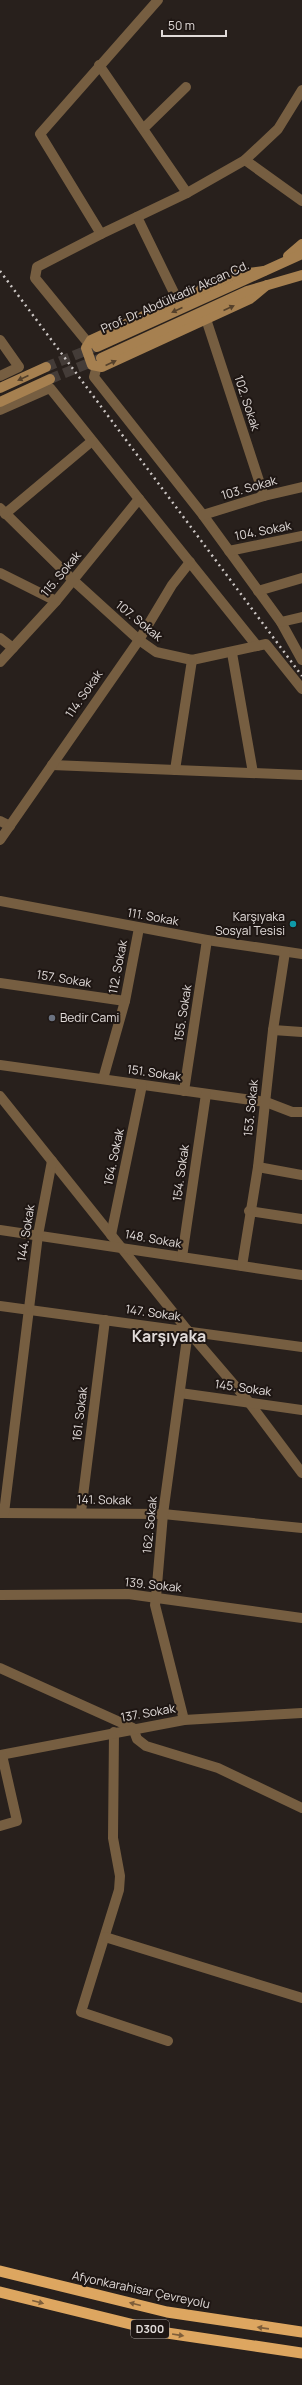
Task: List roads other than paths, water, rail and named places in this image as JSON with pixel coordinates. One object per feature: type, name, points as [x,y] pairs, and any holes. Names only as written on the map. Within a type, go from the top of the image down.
[{"type":"highway","name":"Afyonkarahisar Çevreyolu","points":[[0,2271],[167,2312],[302,2332]]},
{"type":"highway","name":"D300","points":[[0,2292],[102,2319],[167,2333],[302,2353]]},
{"type":"main road","points":[[276,266],[302,244]]},
{"type":"main road","name":"Prof. Dr. Abdülkadir Akcan Cd.","points":[[302,254],[86,348],[92,365],[240,294],[302,275]]},
{"type":"main road","name":"Prof. Dr. Abdülkadir Akcan Cd.","points":[[93,345],[91,340],[233,275],[264,271]]},
{"type":"main road","name":"Prof. Dr. Abdülkadir Akcan Cd.","points":[[99,362],[102,367],[250,299],[268,285]]},
{"type":"main road","points":[[0,388],[46,367]]},
{"type":"main road","points":[[0,402],[50,378]]},
{"type":"street","points":[[101,234],[40,134],[99,65],[158,0]]},
{"type":"street","points":[[99,65],[144,128],[187,193]]},
{"type":"street","points":[[144,128],[186,87]]},
{"type":"street","points":[[93,345],[83,339],[35,278],[37,267],[137,216],[187,193],[245,160],[278,129],[302,90]]},
{"type":"street","points":[[245,160],[302,201]]},
{"type":"street","points":[[137,216],[178,301]]},
{"type":"street","name":"102. Sokak","points":[[206,319],[264,496]]},
{"type":"street","points":[[0,340],[19,367],[0,376]]},
{"type":"street","points":[[99,362],[94,377],[203,515],[282,622],[302,660]]},
{"type":"street","points":[[0,410],[50,388],[257,646],[266,644],[302,689]]},
{"type":"street","points":[[2,511],[92,440]]},
{"type":"street","name":"103. Sokak","points":[[203,515],[264,496],[302,487]]},
{"type":"street","name":"115. Sokak","points":[[0,662],[56,601],[139,499]]},
{"type":"street","name":"107. Sokak","points":[[2,511],[73,580],[139,640],[156,652],[192,660],[232,653],[257,646]]},
{"type":"street","name":"104. Sokak","points":[[229,551],[302,536]]},
{"type":"street","name":"114. Sokak","points":[[0,840],[139,640],[172,585],[190,562]]},
{"type":"street","points":[[0,572],[56,601]]},
{"type":"street","points":[[258,591],[302,578]]},
{"type":"street","points":[[282,622],[302,617]]},
{"type":"street","points":[[0,638],[14,648]]},
{"type":"street","points":[[232,653],[253,773]]},
{"type":"street","points":[[174,770],[192,660]]},
{"type":"street","points":[[52,765],[302,775]]},
{"type":"street","points":[[0,821],[10,826]]},
{"type":"street","name":"111. Sokak","points":[[0,901],[207,940],[302,954]]},
{"type":"street","name":"112. Sokak","points":[[103,1079],[125,1001],[139,928]]},
{"type":"street","name":"155. Sokak","points":[[184,1091],[207,940]]},
{"type":"street","name":"153. Sokak","points":[[242,1266],[258,1167],[273,1030],[285,952]]},
{"type":"street","name":"157. Sokak","points":[[0,983],[125,1001]]},
{"type":"street","points":[[273,1030],[302,1032]]},
{"type":"street","name":"151. Sokak","points":[[0,1065],[266,1102],[292,1112],[302,1112]]},
{"type":"street","name":"164. Sokak","points":[[111,1235],[142,1085]]},
{"type":"street","name":"154. Sokak","points":[[182,1257],[206,1094]]},
{"type":"street","points":[[0,1096],[188,1331],[248,1401],[302,1473]]},
{"type":"street","name":"144. Sokak","points":[[2,1513],[38,1235],[52,1161]]},
{"type":"street","points":[[258,1167],[302,1175]]},
{"type":"street","points":[[250,1211],[302,1219]]},
{"type":"street","name":"148. Sokak","points":[[0,1230],[120,1246],[302,1275]]},
{"type":"street","name":"147. Sokak","points":[[0,1306],[302,1347]]},
{"type":"street","name":"161. Sokak","points":[[81,1512],[105,1320]]},
{"type":"street","name":"162. Sokak","points":[[184,1720],[156,1606],[156,1597],[163,1514],[188,1331]]},
{"type":"street","name":"145. Sokak","points":[[180,1393],[248,1401],[302,1410]]},
{"type":"street","name":"141. Sokak","points":[[2,1513],[81,1512],[163,1514],[302,1528]]},
{"type":"street","name":"139. Sokak","points":[[0,1595],[128,1594],[302,1618]]},
{"type":"street","points":[[0,1668],[133,1728],[137,1738],[146,1746],[218,1768],[302,1808]]},
{"type":"street","name":"137. Sokak","points":[[1,1755],[133,1728],[184,1720],[302,1713]]},
{"type":"street","points":[[114,1732],[113,1838],[120,1876],[119,1890],[81,2012],[168,2041]]},
{"type":"street","points":[[0,1826],[17,1821],[1,1755]]},
{"type":"street","points":[[104,1937],[302,1998]]},
{"type":"tunnel","points":[[46,367],[95,347]]},
{"type":"tunnel","points":[[50,379],[99,359]]},
{"type":"railway","points":[[0,271],[302,676]]},
{"type":"place","name":"Karşıyaka Sosyal Tesisi","points":[[293,924]]},
{"type":"place","name":"Bedir Cami","points":[[52,1018]]},
{"type":"district","name":"Karşıyaka","points":[[169,1336]]}]
